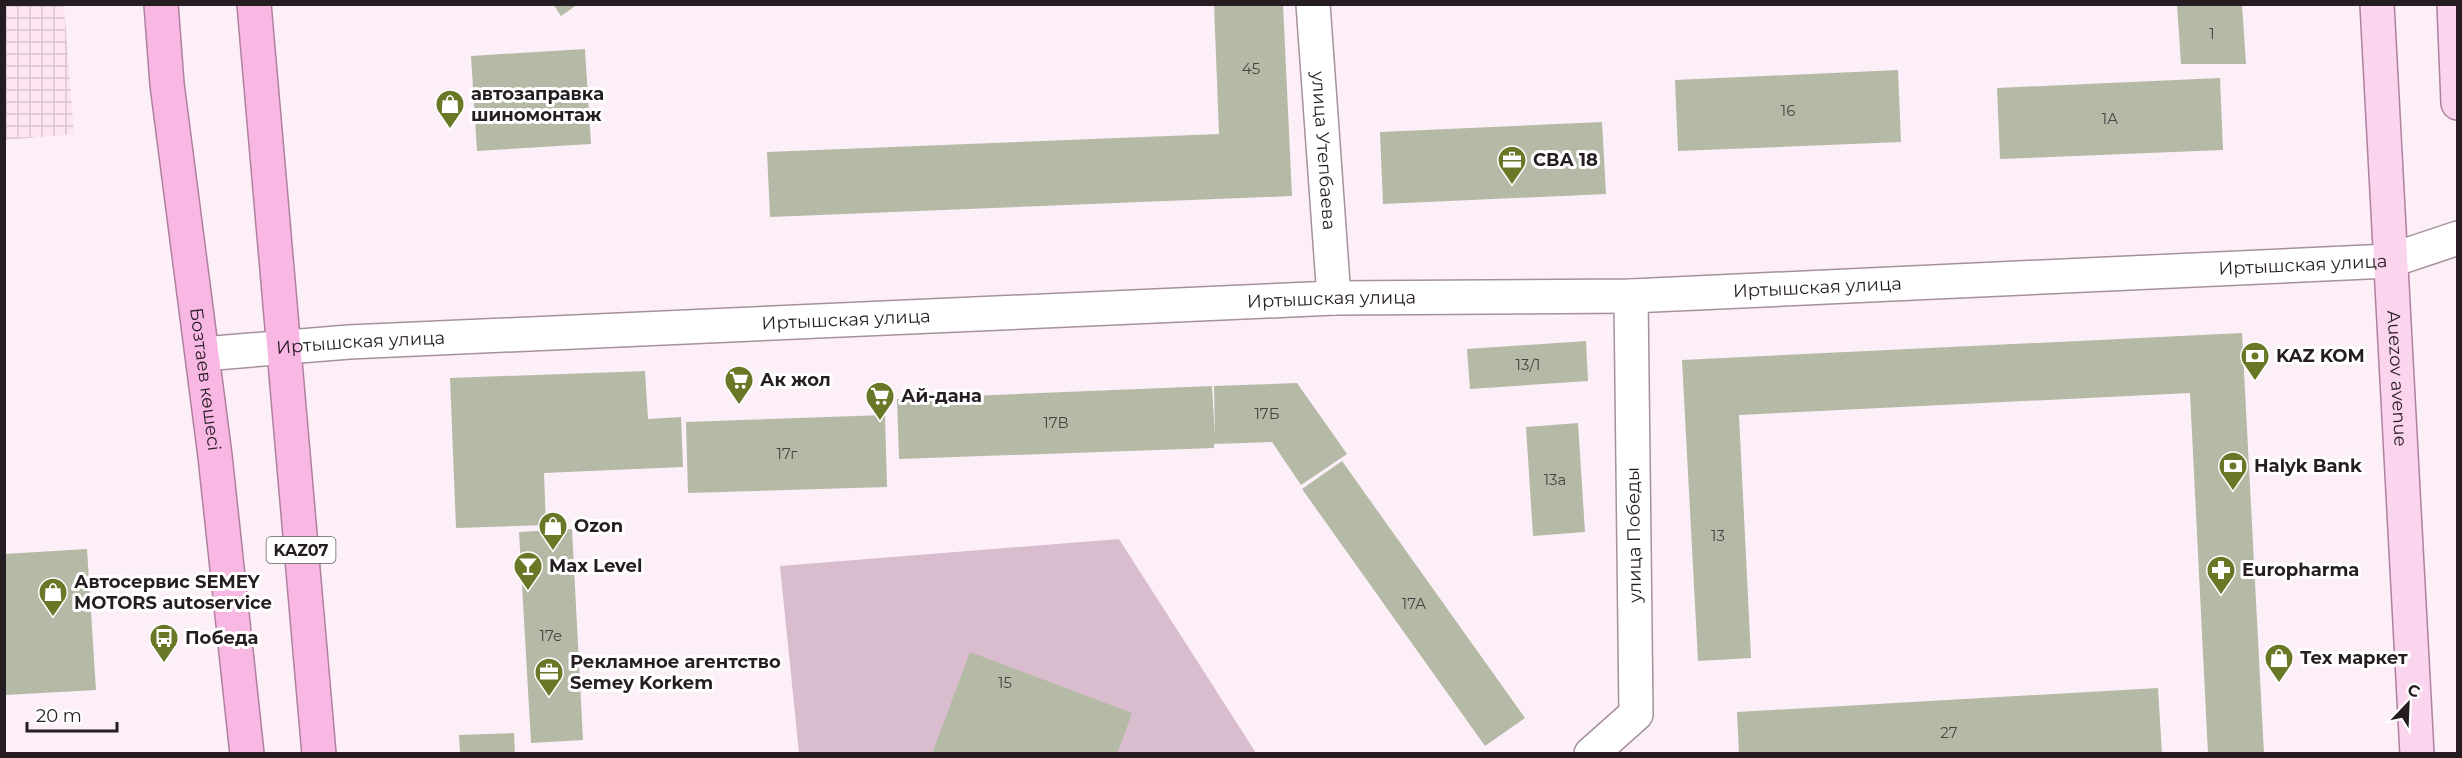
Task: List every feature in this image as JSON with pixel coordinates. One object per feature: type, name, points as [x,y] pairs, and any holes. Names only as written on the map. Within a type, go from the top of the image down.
[{"type":"highway","name":"Бозтаев көшесі","points":[[161,4],[167,84],[202,354],[247,753]]},
{"type":"highway","name":"KAZ07","points":[[254,4],[319,753]]},
{"type":"main road","name":"Auezov avenue","points":[[2377,4],[2417,753]]},
{"type":"main road","points":[[2454,4],[2457,103]]},
{"type":"street","name":"улица Утепбаева","points":[[1313,4],[1334,298]]},
{"type":"street","name":"Иртышская улица","points":[[202,354],[282,347],[1334,298],[1631,296],[2389,261],[2457,238]]},
{"type":"street","name":"улица Победы","points":[[1591,753],[1635,714],[1631,296]]},
{"type":"shaded area","points":[[5,4],[64,5],[74,134],[5,140]]},
{"type":"shaded area","points":[[1119,539],[1256,753],[799,753],[780,566]]},
{"type":"building","points":[[553,4],[578,4],[561,16]]},
{"type":"building","points":[[1214,4],[1283,4],[1292,196],[770,217],[767,152],[1219,134]]},
{"type":"building","points":[[2177,4],[2242,4],[2246,64],[2181,64]]},
{"type":"building","points":[[585,49],[591,144],[477,151],[471,56]]},
{"type":"building","points":[[1898,70],[1901,142],[1678,151],[1675,80]]},
{"type":"building","points":[[2220,78],[2223,150],[2000,159],[1997,88]]},
{"type":"building","points":[[1602,122],[1606,194],[1383,204],[1380,132]]},
{"type":"building","points":[[2242,333],[2264,754],[2208,754],[2190,393],[1739,415],[1751,658],[1698,661],[1682,360]]},
{"type":"building","points":[[1586,341],[1588,381],[1470,389],[1467,349]]},
{"type":"building","points":[[645,371],[648,419],[681,417],[683,467],[544,473],[546,525],[456,528],[450,378]]},
{"type":"building","points":[[1297,383],[1347,454],[1301,485],[1272,442],[1214,444],[1214,448],[899,459],[897,399],[1212,386],[1215,437],[1214,386]]},
{"type":"building","points":[[885,415],[887,487],[688,493],[686,422]]},
{"type":"building","points":[[1578,423],[1585,532],[1533,536],[1526,427]]},
{"type":"building","points":[[1342,461],[1525,718],[1485,746],[1302,489]]},
{"type":"building","points":[[572,529],[583,740],[531,743],[519,532]]},
{"type":"building","points":[[87,549],[96,690],[5,695],[4,554]]},
{"type":"building","points":[[970,652],[1132,713],[1117,754],[932,754]]},
{"type":"building","points":[[2158,688],[2162,754],[1739,754],[1737,712]]},
{"type":"building","points":[[514,733],[515,754],[460,754],[459,735]]},
{"type":"place","name":"автозаправка шиномонтаж","points":[[450,130]]},
{"type":"place","name":"СВА 18","points":[[1512,186]]},
{"type":"place","name":"KAZ KOM","points":[[2255,382]]},
{"type":"place","name":"Ак жол","points":[[739,406]]},
{"type":"place","name":"Ай-дана","points":[[880,422]]},
{"type":"place","name":"Halyk Bank","points":[[2233,492]]},
{"type":"place","name":"Ozon","points":[[553,552]]},
{"type":"place","name":"Max Level","points":[[528,592]]},
{"type":"place","name":"Europharma","points":[[2221,596]]},
{"type":"place","name":"Автосервис SEMEY MOTORS autoservice","points":[[53,618]]},
{"type":"place","name":"Победа","points":[[164,664]]},
{"type":"place","name":"Тех маркет","points":[[2279,684]]},
{"type":"place","name":"Рекламное агентство Semey Korkem","points":[[549,698]]}]
